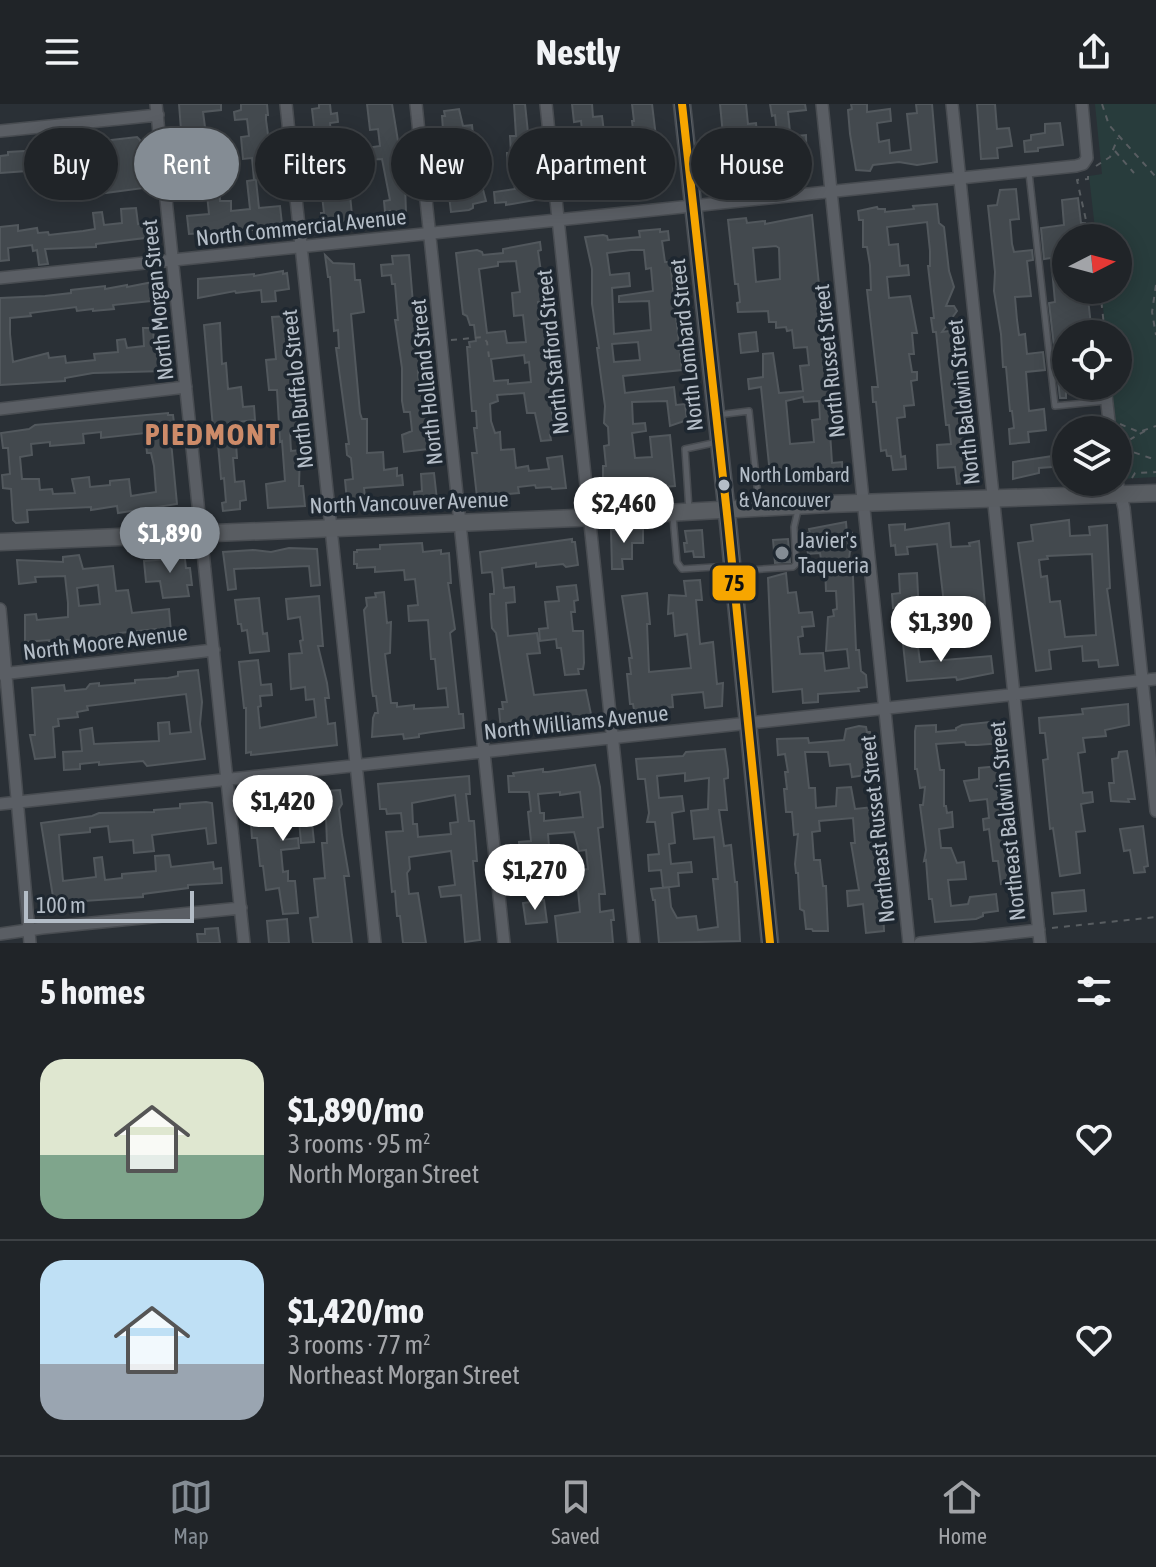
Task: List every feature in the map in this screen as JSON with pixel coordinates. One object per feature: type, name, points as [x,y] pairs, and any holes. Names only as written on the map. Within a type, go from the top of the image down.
[{"type":"main road","name":"North Lombard Street","points":[[682,104],[770,943]]},
{"type":"street","name":"North Buffalo Street","points":[[286,104],[375,943]]},
{"type":"street","name":"North Holland Street","points":[[416,104],[504,943]]},
{"type":"street","name":"North Stafford Street","points":[[546,104],[634,943]]},
{"type":"street","name":"North Russet Street","points":[[822,104],[885,710]]},
{"type":"street","name":"North Baldwin Street","points":[[952,104],[1014,696]]},
{"type":"street","points":[[1082,104],[1087,152],[1083,164]]},
{"type":"street","points":[[0,131],[157,110]]},
{"type":"street","name":"North Morgan Street","points":[[157,110],[244,943]]},
{"type":"street","name":"North Commercial Avenue","points":[[0,278],[1083,164]]},
{"type":"street","points":[[0,409],[186,387]]},
{"type":"street","points":[[1107,401],[1109,416]]},
{"type":"street","name":"North Vancouver Avenue","points":[[1132,490],[1156,493]]},
{"type":"street","name":"North Vancouver Avenue","points":[[0,542],[1052,493]]},
{"type":"street","points":[[1120,496],[1156,811]]},
{"type":"street","points":[[0,609],[3,674],[30,943]]},
{"type":"street","name":"North Moore Avenue","points":[[3,674],[214,650]]},
{"type":"street","name":"North Williams Avenue","points":[[0,804],[1156,679]]},
{"type":"street","name":"Northeast Baldwin Street","points":[[1014,696],[1040,943]]},
{"type":"street","name":"Northeast Russet Street","points":[[885,710],[909,943]]},
{"type":"street","points":[[0,934],[241,908]]},
{"type":"street","points":[[920,943],[1039,930]]},
{"type":"lane","points":[[1029,171],[1055,406],[1107,401]]},
{"type":"lane","points":[[716,415],[749,411],[759,507]]},
{"type":"lane","points":[[719,442],[685,449],[677,562],[682,569],[793,567],[796,564],[794,527],[799,505]]},
{"type":"path","points":[[1102,104],[1109,125],[1156,177]]},
{"type":"path","points":[[1087,224],[1077,180],[1088,179],[1083,164],[1101,165],[1114,150],[1119,136]]},
{"type":"path","points":[[1114,150],[1134,173]]},
{"type":"path","points":[[1156,285],[1152,312],[1156,335]]},
{"type":"path","points":[[441,342],[483,337],[489,357]]},
{"type":"path","points":[[1156,426],[1129,440],[1127,450],[1156,460]]},
{"type":"path","points":[[1132,431],[1145,431]]},
{"type":"path","points":[[1132,478],[1135,473],[1156,472]]},
{"type":"path","points":[[1039,930],[1156,917]]},
{"type":"green space","points":[[1095,104],[1156,104],[1156,477],[1132,478],[1132,416],[1114,416],[1113,400],[1132,400],[1132,320],[1104,320],[1103,304],[1132,304],[1132,224],[1094,224],[1089,176],[1102,174]]},
{"type":"building","points":[[179,104],[221,104],[221,110],[203,112],[205,127],[181,128]]},
{"type":"building","points":[[241,104],[267,104],[267,128],[255,128],[255,200],[258,200],[259,208],[280,206],[282,224],[252,227],[252,230],[189,234],[187,216],[209,214],[208,200],[231,201],[231,211],[250,209],[247,181],[254,180],[252,158],[243,159],[241,137],[249,136],[247,119],[235,120],[234,112],[241,110]]},
{"type":"building","points":[[319,104],[330,104],[331,114],[337,113],[338,122],[330,123],[330,128],[314,128],[312,109],[319,108]]},
{"type":"building","points":[[367,104],[392,104],[396,128],[391,128],[391,200],[406,200],[406,213],[400,214],[400,217],[390,218],[390,211],[385,212],[384,201],[390,200],[382,159],[375,159],[375,147],[380,146],[378,129],[370,128]]},
{"type":"building","points":[[514,104],[525,104],[528,128],[516,128]]},
{"type":"building","points":[[572,104],[592,104],[593,117],[602,116],[604,128],[582,128],[581,121],[574,122]]},
{"type":"building","points":[[632,104],[652,104],[655,128],[633,128]]},
{"type":"building","points":[[720,104],[746,104],[748,124],[756,123],[756,128],[722,128]]},
{"type":"building","points":[[770,104],[805,104],[806,110],[788,112],[790,128],[776,128],[775,115],[772,116]]},
{"type":"building","points":[[851,104],[867,104],[867,112],[890,109],[891,121],[877,123],[879,142],[889,140],[890,153],[911,150],[907,114],[917,113],[916,104],[932,104],[937,162],[917,165],[899,162],[873,165],[870,171],[856,170],[848,110],[852,109]]},
{"type":"building","points":[[977,104],[995,104],[997,129],[1009,128],[1012,146],[997,148],[998,158],[981,159]]},
{"type":"building","points":[[459,109],[463,126],[472,125],[472,128],[443,128],[444,111]]},
{"type":"building","points":[[1060,123],[1063,145],[1025,152],[1024,141],[1031,140],[1031,135],[1045,133],[1045,124]]},
{"type":"building","points":[[134,137],[134,189],[118,191],[118,139]]},
{"type":"building","points":[[24,151],[24,171],[0,173],[0,156],[8,155],[8,152]]},
{"type":"building","points":[[1016,189],[1019,219],[1010,220],[1012,244],[1014,252],[1032,250],[1033,260],[1027,261],[1031,296],[1015,297],[1017,320],[1019,335],[1025,334],[1027,354],[1043,352],[1045,370],[1026,372],[1029,411],[1044,409],[1046,430],[1028,432],[1029,442],[1010,444],[1009,429],[1014,428],[994,291],[988,206],[997,205],[1000,190]]},
{"type":"building","points":[[508,190],[508,200],[535,200],[506,205],[506,202],[495,203],[494,192]]},
{"type":"building","points":[[1078,198],[1081,223],[1085,224],[1064,224],[1062,200]]},
{"type":"building","points":[[322,200],[350,200],[352,215],[343,221],[322,221],[321,213],[324,213]]},
{"type":"building","points":[[450,200],[486,200],[473,204],[469,210],[451,212]]},
{"type":"building","points":[[937,204],[954,287],[946,306],[954,306],[957,311],[942,332],[957,330],[969,465],[974,482],[957,484],[955,467],[938,468],[937,445],[951,444],[949,425],[946,425],[936,332],[933,332],[931,318],[934,318],[927,222],[887,227],[889,245],[898,244],[900,266],[908,265],[909,275],[887,277],[889,298],[910,296],[917,333],[912,333],[914,354],[909,354],[912,372],[917,372],[917,380],[911,381],[914,405],[904,406],[905,417],[897,418],[901,457],[905,456],[906,469],[893,470],[891,456],[887,456],[886,450],[881,451],[876,402],[873,402],[872,387],[878,387],[867,290],[871,290],[870,265],[867,247],[863,247],[863,220],[859,220],[858,211],[877,207],[885,209],[885,212]]},
{"type":"building","points":[[136,208],[138,224],[152,222],[153,237],[96,244],[96,247],[45,249],[48,264],[39,265],[37,250],[33,251],[32,245],[8,248],[9,260],[0,261],[0,227],[18,225],[18,231],[37,228],[38,233],[48,232],[49,235],[83,231],[95,229],[93,213],[102,212],[104,225],[122,223],[121,209]]},
{"type":"building","points":[[812,215],[822,315],[825,318],[825,370],[831,375],[832,386],[832,463],[842,462],[843,476],[834,477],[835,482],[771,484],[761,387],[749,389],[748,379],[763,377],[763,354],[773,353],[779,393],[803,391],[800,366],[809,365],[807,347],[794,348],[792,330],[776,328],[776,322],[769,322],[768,311],[738,312],[737,303],[740,302],[728,220],[746,218],[747,223],[765,221],[765,224]],"holes":[[[753,248],[779,248],[780,279],[756,282]],[[803,397],[804,402],[819,401],[820,419],[812,420],[814,442],[790,444],[786,401]]]},
{"type":"building","points":[[1052,227],[1052,269],[1051,258],[1044,259],[1041,228]]},
{"type":"building","points":[[639,231],[668,231],[669,240],[662,241],[665,262],[670,262],[682,370],[623,376],[625,393],[674,387],[676,405],[685,404],[687,420],[670,426],[667,401],[632,402],[633,424],[645,423],[646,431],[632,433],[635,458],[652,457],[650,437],[670,435],[675,486],[650,488],[651,493],[603,496],[604,446],[609,445],[608,427],[604,423],[605,406],[592,304],[592,269],[585,237],[603,235],[608,240],[640,237]],"holes":[[[644,250],[646,269],[651,268],[653,291],[619,296],[619,302],[649,301],[651,330],[614,334],[612,288],[630,286],[629,273],[610,275],[607,253]],[[638,342],[640,360],[614,362],[612,344]]]},
{"type":"building","points":[[540,242],[541,250],[538,251],[545,300],[538,302],[539,321],[543,320],[544,330],[549,329],[557,404],[551,404],[554,434],[550,435],[551,440],[541,441],[535,413],[527,413],[524,393],[497,395],[498,401],[490,404],[491,421],[495,433],[500,432],[501,450],[514,449],[516,468],[528,466],[529,471],[549,469],[547,458],[562,456],[566,488],[536,488],[535,485],[518,487],[519,493],[477,497],[472,453],[477,453],[474,428],[477,428],[476,411],[472,411],[467,347],[470,347],[469,342],[476,341],[474,325],[470,325],[463,314],[456,253],[477,250],[483,255],[503,253],[503,249]],"holes":[[[516,261],[520,292],[512,293],[514,316],[523,315],[526,342],[507,343],[505,331],[487,333],[479,269],[498,266],[498,262]],[[524,355],[525,363],[529,362],[531,382],[508,384],[508,380],[494,381],[491,359]]]},
{"type":"building","points":[[325,255],[333,263],[354,264],[355,280],[360,280],[364,312],[351,314],[360,413],[362,419],[367,419],[367,453],[383,452],[384,470],[397,468],[397,476],[402,475],[403,485],[364,488],[365,497],[347,501],[345,480],[353,479],[351,458],[347,455],[346,444],[349,444],[336,348],[339,348],[338,330],[334,331]]},
{"type":"building","points":[[409,255],[415,328],[423,366],[418,370],[419,388],[421,395],[425,395],[431,441],[428,449],[404,452],[402,435],[412,431],[410,412],[404,412],[402,401],[395,284],[392,284],[391,275],[382,276],[381,265],[393,264],[392,256]]},
{"type":"building","points":[[283,271],[283,274],[287,273],[289,289],[275,291],[276,301],[262,302],[261,290],[198,298],[198,279]]},
{"type":"building","points":[[158,281],[160,300],[113,305],[114,309],[77,311],[76,307],[30,313],[31,316],[10,318],[10,334],[13,362],[48,353],[49,358],[65,356],[66,363],[95,360],[94,354],[118,352],[117,340],[125,339],[127,348],[144,346],[143,328],[153,328],[154,343],[159,342],[161,346],[164,371],[93,373],[65,378],[65,381],[0,385],[0,298],[45,296],[71,293],[71,290],[127,287]]},
{"type":"building","points":[[1049,303],[1089,304],[1090,320],[1052,320],[1052,329]]},
{"type":"building","points":[[287,316],[297,433],[290,433],[291,451],[300,450],[299,486],[303,486],[305,506],[268,508],[266,484],[285,481],[277,390],[269,390],[266,360],[276,359],[272,317]]},
{"type":"building","points":[[220,323],[222,364],[226,363],[228,389],[241,387],[243,407],[254,406],[255,420],[229,423],[231,443],[236,443],[237,458],[233,458],[235,482],[244,481],[246,500],[240,501],[240,509],[223,511],[222,503],[226,502],[224,478],[221,479],[218,444],[214,439],[204,325]]},
{"type":"building","points":[[756,332],[758,351],[741,353],[739,334]]},
{"type":"building","points":[[173,415],[175,431],[170,431],[177,504],[118,513],[117,506],[91,510],[91,507],[27,510],[28,522],[16,523],[13,520],[11,489],[3,488],[2,475],[10,474],[8,448],[3,448],[1,433],[29,429],[35,425]],"holes":[[[101,432],[101,438],[145,433],[147,453],[151,453],[154,466],[156,492],[131,496],[129,479],[90,487],[89,477],[72,479],[75,493],[53,494],[52,489],[40,490],[39,479],[22,479],[20,457],[32,455],[31,444],[84,443],[83,434]]]},
{"type":"building","points":[[1052,456],[1052,467],[1039,468],[1039,473],[1013,479],[1013,462]]},
{"type":"building","points":[[434,473],[437,500],[415,501],[414,492],[422,491],[421,474]]},
{"type":"building","points":[[1069,520],[1070,536],[1090,535],[1089,527],[1107,525],[1110,588],[1107,589],[1118,665],[1099,667],[1098,660],[1083,661],[1082,646],[1049,650],[1051,669],[1036,671],[1018,543],[1033,541],[1031,525]],"holes":[[[1092,554],[1096,635],[1065,637],[1060,601],[1050,602],[1047,576],[1041,577],[1039,560],[1048,559],[1047,556]]]},
{"type":"building","points":[[846,522],[847,534],[852,533],[854,549],[850,551],[849,559],[853,577],[856,650],[859,650],[861,671],[866,675],[867,687],[858,688],[859,691],[818,694],[818,702],[803,703],[802,689],[773,692],[768,578],[786,573],[788,593],[796,592],[799,613],[812,612],[814,626],[802,627],[803,636],[798,637],[800,654],[823,653],[825,671],[849,668],[847,649],[826,651],[828,617],[834,616],[833,610],[837,609],[836,591],[826,591],[825,565],[822,565],[820,553],[808,554],[805,533],[810,533],[809,529]]},
{"type":"building","points":[[949,523],[951,547],[970,546],[969,543],[979,541],[989,628],[973,630],[973,636],[946,640],[945,630],[965,627],[963,610],[945,612],[937,544],[907,547],[908,554],[896,555],[895,545],[891,546],[889,525],[905,524],[905,530]]},
{"type":"building","points":[[643,529],[643,543],[632,543],[632,559],[622,559],[623,569],[612,569],[611,530]]},
{"type":"building","points":[[702,530],[704,557],[694,557],[693,551],[685,552],[685,531]]},
{"type":"building","points":[[572,539],[578,565],[536,567],[536,563],[502,568],[504,588],[514,587],[515,602],[506,603],[508,636],[537,633],[540,653],[527,654],[534,695],[586,690],[592,719],[521,722],[517,728],[501,730],[499,709],[503,709],[502,702],[507,702],[496,633],[492,628],[492,572],[482,573],[480,552]]},
{"type":"building","points":[[788,539],[790,562],[775,563],[773,540]]},
{"type":"building","points":[[422,543],[423,552],[441,550],[441,554],[449,553],[451,583],[448,583],[455,629],[450,633],[459,714],[463,714],[464,728],[404,739],[403,734],[372,737],[373,718],[378,713],[372,690],[364,610],[366,598],[376,597],[375,593],[384,592],[387,623],[391,622],[390,653],[385,654],[391,703],[397,703],[397,707],[414,705],[414,709],[448,707],[446,688],[438,689],[435,659],[431,659],[428,620],[409,621],[408,606],[418,605],[415,579],[405,580],[404,570],[375,572],[375,567],[357,568],[354,564],[354,552],[357,550],[380,549],[380,545]]},
{"type":"building","points":[[289,548],[317,549],[320,585],[311,586],[309,566],[234,569],[236,589],[228,590],[223,552],[271,552]]},
{"type":"building","points":[[184,551],[192,585],[187,585],[189,596],[163,598],[160,581],[146,582],[144,561],[168,559],[168,552]]},
{"type":"building","points":[[79,555],[83,569],[113,566],[116,591],[128,590],[132,613],[169,609],[171,632],[158,634],[156,629],[120,633],[119,637],[67,640],[67,644],[50,646],[49,640],[25,642],[25,615],[36,614],[37,620],[68,617],[68,603],[65,576],[35,577],[36,582],[19,584],[17,560],[63,562],[63,557]],"holes":[[[98,585],[100,604],[79,606],[77,588]]]},
{"type":"building","points":[[917,573],[919,615],[900,617],[899,607],[893,608],[892,594],[900,593],[899,574]]},
{"type":"building","points":[[700,580],[702,600],[696,600],[700,644],[713,642],[717,684],[723,683],[722,706],[705,708],[703,692],[672,695],[673,707],[634,710],[633,704],[630,704],[627,674],[631,674],[629,658],[632,658],[622,596],[647,593],[649,672],[691,668],[687,634],[675,636],[673,613],[668,614],[669,595],[686,596],[684,581]]},
{"type":"building","points":[[576,585],[578,600],[574,601],[575,612],[571,612],[573,631],[583,631],[584,663],[583,669],[578,669],[579,674],[565,675],[561,648],[557,648],[556,639],[540,641],[539,629],[548,628],[545,602],[559,601],[557,587]]},
{"type":"building","points":[[319,596],[323,646],[318,646],[329,698],[325,698],[328,724],[335,723],[337,745],[251,755],[251,752],[246,753],[246,708],[239,662],[258,660],[261,685],[271,684],[272,695],[260,696],[260,728],[316,717],[314,699],[306,700],[305,687],[291,689],[289,654],[302,653],[300,641],[303,640],[300,617],[288,619],[286,599]]},
{"type":"building","points":[[259,598],[263,634],[267,633],[269,651],[250,653],[247,630],[242,631],[241,624],[238,624],[235,600]]},
{"type":"building","points":[[916,632],[920,662],[991,656],[993,673],[957,680],[956,677],[907,681],[902,634]]},
{"type":"building","points":[[198,670],[205,759],[147,766],[143,761],[99,765],[99,762],[80,764],[80,769],[64,770],[63,752],[82,751],[80,730],[92,728],[94,744],[159,741],[158,723],[169,722],[170,734],[191,732],[186,694],[87,706],[88,710],[77,712],[78,717],[58,719],[59,726],[53,727],[55,757],[35,759],[30,735],[35,735],[32,688],[64,685],[65,691],[86,689],[90,684],[135,683],[135,680],[168,678],[178,676],[178,672]]},
{"type":"building","points":[[1128,704],[1129,725],[1105,730],[1106,736],[1083,738],[1085,752],[1078,753],[1083,793],[1092,792],[1093,802],[1081,804],[1085,831],[1076,832],[1080,873],[1060,876],[1053,828],[1050,829],[1043,760],[1048,759],[1045,733],[1040,733],[1039,718],[1083,714],[1082,709]]},
{"type":"building","points":[[999,721],[1002,743],[936,744],[940,770],[944,770],[944,806],[947,813],[952,812],[953,827],[939,829],[941,848],[951,848],[957,863],[964,862],[966,879],[948,880],[951,906],[968,904],[970,897],[996,894],[998,911],[983,913],[976,919],[935,922],[924,861],[926,850],[920,805],[923,805],[925,787],[920,788],[915,769],[916,726],[936,725],[936,732],[956,730],[962,725]]},
{"type":"building","points":[[866,727],[870,732],[870,760],[874,760],[872,774],[852,777],[850,764],[830,766],[828,752],[805,752],[809,788],[815,788],[816,808],[836,806],[837,788],[851,787],[855,809],[873,807],[876,833],[880,833],[881,848],[875,849],[879,883],[882,883],[884,931],[866,933],[863,904],[848,906],[847,891],[859,890],[851,843],[855,843],[853,818],[819,821],[820,831],[812,832],[814,860],[820,860],[823,886],[826,886],[828,931],[813,931],[806,929],[804,911],[800,909],[795,864],[798,834],[794,835],[792,812],[786,812],[784,789],[787,789],[785,772],[788,772],[785,754],[778,755],[777,739],[808,738],[809,743],[844,740],[846,729]]},
{"type":"building","points":[[725,749],[727,810],[719,810],[724,846],[731,845],[737,882],[740,941],[659,943],[651,889],[663,888],[661,870],[649,871],[648,855],[659,854],[655,822],[647,822],[649,813],[645,779],[638,779],[636,759]],"holes":[[[685,773],[685,781],[709,778],[708,809],[691,811],[694,839],[714,837],[718,879],[713,879],[718,927],[698,930],[696,916],[677,918],[671,907],[669,887],[679,886],[678,873],[692,872],[691,862],[671,864],[669,844],[675,843],[672,813],[684,811],[682,796],[659,798],[657,776]]]},
{"type":"building","points":[[1127,751],[1135,799],[1128,799],[1129,802],[1111,801],[1109,783],[1114,783],[1112,759],[1118,758],[1119,752]]},
{"type":"building","points":[[595,765],[603,827],[598,828],[605,894],[599,894],[600,912],[613,910],[613,943],[558,943],[555,916],[580,912],[578,890],[537,894],[535,869],[545,868],[549,873],[588,869],[586,850],[579,851],[574,832],[548,834],[549,846],[540,847],[541,855],[520,858],[519,842],[531,841],[529,792],[509,792],[508,776],[543,769],[543,772]],"holes":[[[560,792],[560,795],[580,792],[583,817],[544,821],[538,794]]]},
{"type":"building","points":[[999,766],[1005,848],[1009,847],[1015,882],[1001,884],[998,861],[993,861],[989,829],[984,830],[983,819],[989,818],[987,799],[970,801],[964,781],[979,779],[979,768]]},
{"type":"building","points":[[469,776],[470,794],[466,794],[469,821],[474,821],[477,861],[473,861],[480,940],[465,942],[461,895],[441,897],[439,887],[455,885],[451,851],[409,857],[409,894],[418,893],[426,943],[403,943],[395,891],[392,892],[386,832],[403,831],[401,813],[387,814],[386,809],[380,809],[378,784]],"holes":[[[455,795],[458,822],[450,823],[451,834],[418,837],[417,824],[413,824],[412,803]]]},
{"type":"building","points":[[340,790],[342,804],[339,809],[349,876],[344,876],[352,943],[313,943],[310,918],[318,917],[314,879],[325,878],[322,843],[327,843],[325,791]]},
{"type":"building","points":[[309,792],[314,842],[301,843],[299,820],[279,822],[281,840],[298,838],[299,848],[281,850],[283,872],[288,871],[288,881],[295,881],[298,913],[283,914],[279,888],[266,890],[257,838],[252,838],[251,824],[273,820],[270,797],[278,796],[278,793]]},
{"type":"building","points":[[212,803],[216,843],[208,844],[206,828],[152,835],[154,851],[134,853],[133,840],[110,842],[108,826],[90,828],[90,832],[59,835],[63,881],[96,877],[94,858],[102,857],[105,880],[122,878],[122,874],[156,871],[155,856],[169,855],[171,867],[213,862],[214,869],[221,868],[222,883],[188,885],[188,888],[143,894],[143,897],[54,903],[41,823],[99,813],[154,812],[180,808],[180,804]]},
{"type":"building","points":[[1143,826],[1148,866],[1144,867],[1145,872],[1134,873],[1130,850],[1124,851],[1120,829]]},
{"type":"building","points":[[1084,890],[1086,911],[1054,914],[1052,893]]},
{"type":"building","points":[[544,900],[547,922],[526,924],[523,903]]},
{"type":"building","points":[[287,919],[289,943],[269,943],[267,921]]},
{"type":"building","points":[[218,928],[220,943],[198,943],[197,934],[205,934],[205,929]]},
{"type":"transit line","name":"75","points":[[682,104],[770,943]]},
{"type":"place","name":"North Lombard & Vancouver","points":[[724,485]]},
{"type":"place","name":"Javier's Taqueria","points":[[782,553]]},
{"type":"district","name":"PIEDMONT","points":[[213,434]]}]
